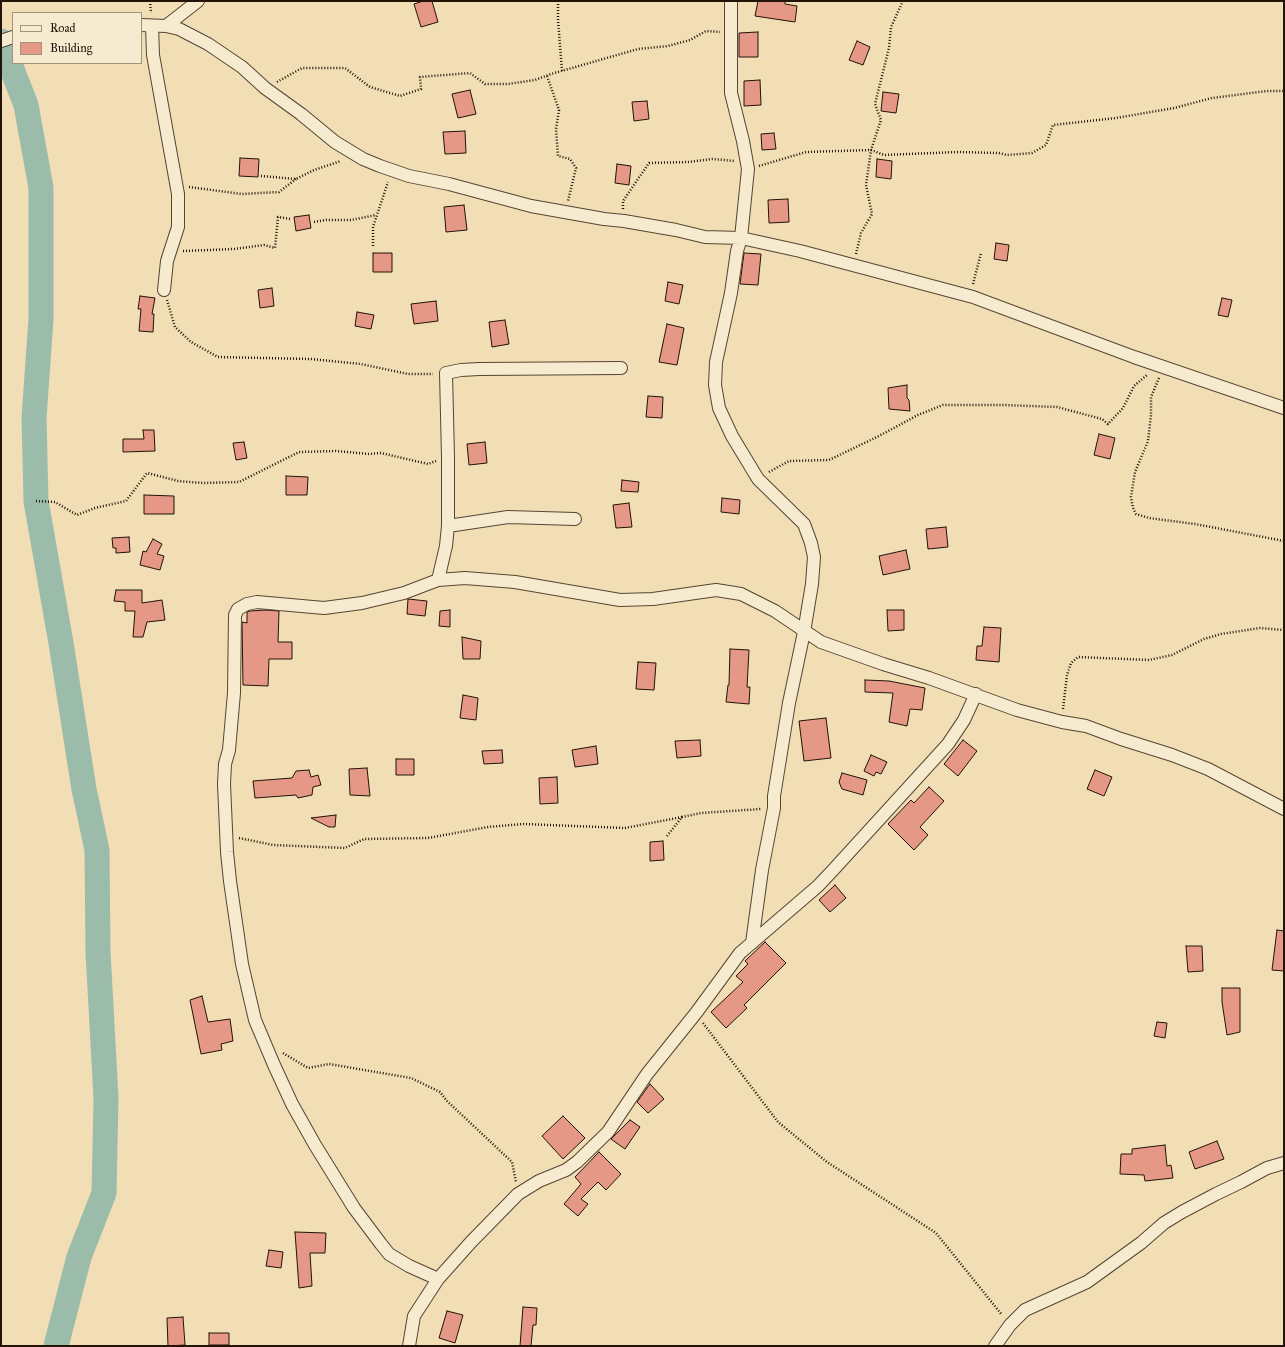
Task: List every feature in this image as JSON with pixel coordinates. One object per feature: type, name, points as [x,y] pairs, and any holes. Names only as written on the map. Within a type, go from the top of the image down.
[{"type":"street","points":[[166,26],[198,1]]},
{"type":"street","points":[[731,1],[731,93],[743,141],[748,169],[741,238],[737,251],[731,293],[716,362],[715,384],[719,408],[732,436],[758,479],[804,524],[814,557],[812,584],[804,632],[789,703],[774,808],[763,863],[752,943]]},
{"type":"street","points":[[164,290],[167,260],[178,227],[178,194],[154,55],[146,25],[166,26],[179,29],[208,44],[242,67],[265,88],[301,114],[335,142],[363,159],[409,176],[449,184],[531,206],[676,230],[705,237],[741,238],[800,251],[970,296],[1151,363],[1284,408]]},
{"type":"street","points":[[1,41],[12,37]]},
{"type":"street","points":[[438,580],[446,546],[448,526],[446,373],[461,370],[480,369],[620,368]]},
{"type":"street","points":[[448,526],[508,517],[575,519]]},
{"type":"street","points":[[438,1279],[389,1254],[358,1214],[315,1145],[292,1104],[255,1020],[242,964],[230,881],[224,784],[225,764],[229,750],[234,693],[235,615],[238,608],[257,602],[324,608],[362,603],[404,593],[438,580],[465,578],[515,582],[620,600],[653,599],[716,590],[741,594],[775,611],[804,632],[821,642],[855,655],[976,694],[1017,710],[1062,722],[1086,726],[1208,769],[1284,809]]},
{"type":"street","points":[[409,1346],[414,1316],[438,1279],[471,1242],[518,1194],[539,1181],[566,1170],[577,1162],[608,1132],[647,1074],[696,1013],[740,953],[818,886],[948,744],[964,720],[976,694]]},
{"type":"street","points":[[995,1346],[1010,1325],[1025,1310],[1087,1282],[1182,1212],[1267,1168],[1284,1163]]},
{"type":"path","points":[[558,1],[562,71]]},
{"type":"path","points":[[853,266],[862,233],[872,214],[866,185],[871,150],[881,120],[875,104],[889,48],[891,26],[903,1]]},
{"type":"path","points":[[265,88],[302,68],[345,68],[370,87],[400,96],[421,89],[420,77],[470,73],[485,84],[535,80],[638,49],[668,46],[690,40],[706,31],[730,32]]},
{"type":"path","points":[[546,76],[559,110],[556,130],[558,156],[570,159],[576,168],[566,211]]},
{"type":"path","points":[[624,221],[624,201],[649,163],[712,159],[737,161],[748,169],[806,152],[871,150],[884,155],[958,152],[999,153],[1007,155],[1032,153],[1046,145],[1053,125],[1116,118],[1174,108],[1212,98],[1267,91],[1284,91]]},
{"type":"path","points":[[177,185],[242,194],[279,192],[296,179],[314,170],[342,161]]},
{"type":"path","points":[[373,246],[373,227],[392,170]]},
{"type":"path","points":[[261,176],[296,179]]},
{"type":"path","points":[[314,222],[326,220],[351,220],[377,215]]},
{"type":"path","points":[[170,252],[234,249],[264,245],[275,248],[278,217],[290,219]]},
{"type":"path","points":[[970,296],[981,253]]},
{"type":"path","points":[[164,290],[175,327],[191,342],[218,357],[312,359],[361,364],[408,374],[446,373]]},
{"type":"path","points":[[758,479],[789,461],[829,460],[877,437],[918,414],[944,405],[1057,407],[1102,420],[1108,424],[1123,408],[1134,386],[1146,376],[1151,363]]},
{"type":"path","points":[[1163,367],[1151,397],[1151,415],[1148,441],[1136,472],[1131,497],[1136,514],[1150,518],[1195,524],[1284,541]]},
{"type":"path","points":[[36,501],[55,502],[77,515],[95,508],[126,501],[147,473],[178,481],[203,483],[238,482],[299,452],[336,451],[369,454],[381,453],[428,464],[448,457]]},
{"type":"path","points":[[1062,722],[1067,675],[1070,663],[1078,657],[1148,660],[1172,655],[1204,639],[1221,634],[1260,628],[1284,629]]},
{"type":"path","points":[[227,836],[273,845],[346,848],[364,839],[428,838],[488,827],[524,824],[625,828],[701,813],[774,808]]},
{"type":"path","points":[[667,836],[682,817]]},
{"type":"path","points":[[696,1013],[778,1122],[827,1162],[898,1210],[936,1233],[1010,1325]]},
{"type":"path","points":[[265,1043],[308,1068],[330,1064],[411,1078],[440,1092],[447,1101],[512,1162],[518,1194]]},
{"type":"building","points":[[423,1],[432,1],[438,22],[421,27],[414,4]]},
{"type":"building","points":[[758,1],[785,1],[785,4],[797,6],[795,22],[755,16]]},
{"type":"building","points":[[758,32],[758,57],[739,57],[739,33]]},
{"type":"building","points":[[857,41],[870,47],[863,65],[849,60]]},
{"type":"building","points":[[760,80],[761,105],[744,106],[744,81]]},
{"type":"building","points":[[470,90],[476,114],[458,118],[452,94]]},
{"type":"building","points":[[883,92],[899,94],[896,113],[881,111]]},
{"type":"building","points":[[647,101],[649,119],[634,121],[632,102]]},
{"type":"building","points":[[465,131],[466,153],[445,154],[443,132]]},
{"type":"building","points":[[774,133],[776,149],[762,150],[761,134]]},
{"type":"building","points":[[240,158],[259,159],[258,177],[239,176]]},
{"type":"building","points":[[877,159],[892,161],[891,179],[876,177]]},
{"type":"building","points":[[617,164],[631,166],[629,185],[615,183]]},
{"type":"building","points":[[788,199],[789,222],[769,223],[768,200]]},
{"type":"building","points":[[464,205],[467,230],[446,232],[444,207]]},
{"type":"building","points":[[309,215],[311,228],[296,231],[294,217]]},
{"type":"building","points":[[996,243],[1009,245],[1007,261],[994,259]]},
{"type":"building","points":[[373,253],[392,253],[392,272],[373,272]]},
{"type":"building","points":[[744,253],[761,254],[758,285],[740,284]]},
{"type":"building","points":[[668,282],[683,285],[679,304],[665,301]]},
{"type":"building","points":[[272,288],[274,306],[260,308],[258,290]]},
{"type":"building","points":[[140,296],[155,298],[152,314],[154,314],[153,332],[139,331],[141,309],[138,309]]},
{"type":"building","points":[[1222,298],[1232,300],[1228,317],[1218,315]]},
{"type":"building","points":[[436,301],[438,321],[414,324],[411,304]]},
{"type":"building","points":[[357,312],[374,315],[371,329],[355,326]]},
{"type":"building","points":[[505,320],[509,344],[492,347],[489,322]]},
{"type":"building","points":[[667,324],[684,328],[677,365],[659,362]]},
{"type":"building","points":[[907,385],[907,398],[909,400],[910,411],[889,409],[888,388]]},
{"type":"building","points":[[648,396],[663,397],[662,418],[646,417]]},
{"type":"building","points":[[143,430],[154,430],[155,451],[123,452],[123,439],[144,439]]},
{"type":"building","points":[[1099,434],[1115,438],[1110,459],[1094,455]]},
{"type":"building","points":[[244,442],[247,458],[236,460],[233,443]]},
{"type":"building","points":[[485,442],[487,463],[469,465],[467,444]]},
{"type":"building","points":[[286,476],[308,477],[307,495],[286,495]]},
{"type":"building","points":[[622,480],[639,482],[638,492],[621,491]]},
{"type":"building","points":[[144,495],[174,496],[174,514],[144,514]]},
{"type":"building","points":[[722,498],[740,500],[739,514],[721,512]]},
{"type":"building","points":[[629,503],[632,527],[616,528],[613,505]]},
{"type":"building","points":[[946,527],[948,547],[928,549],[926,529]]},
{"type":"building","points":[[129,537],[130,552],[116,553],[116,548],[113,548],[112,538]]},
{"type":"building","points":[[153,539],[162,544],[157,554],[164,556],[160,570],[140,565],[143,551],[146,552]]},
{"type":"building","points":[[906,550],[910,569],[883,575],[879,556]]},
{"type":"building","points":[[116,590],[142,590],[142,603],[162,600],[165,620],[147,622],[143,637],[133,637],[135,611],[125,611],[125,602],[114,601]]},
{"type":"building","points":[[408,599],[427,601],[425,616],[407,614]]},
{"type":"building","points":[[266,610],[279,611],[278,642],[292,642],[292,659],[269,659],[268,686],[243,685],[242,622],[247,623],[247,612]]},
{"type":"building","points":[[450,610],[450,627],[439,626],[440,611]]},
{"type":"building","points":[[887,610],[904,610],[904,630],[888,631]]},
{"type":"building","points":[[984,627],[1001,628],[999,662],[976,660],[977,646],[982,646]]},
{"type":"building","points":[[462,637],[481,641],[480,659],[463,659]]},
{"type":"building","points":[[730,649],[749,650],[747,687],[750,687],[749,704],[726,702],[729,685]]},
{"type":"building","points":[[638,662],[656,663],[654,690],[636,689]]},
{"type":"building","points":[[865,680],[889,681],[925,688],[922,710],[910,709],[907,726],[889,722],[893,693],[865,692]]},
{"type":"building","points":[[463,695],[478,698],[476,720],[460,718]]},
{"type":"building","points":[[826,718],[831,758],[804,761],[799,721]]},
{"type":"building","points":[[700,740],[701,756],[677,758],[675,741]]},
{"type":"building","points":[[963,740],[977,751],[958,776],[944,764]]},
{"type":"building","points":[[596,746],[598,764],[575,767],[572,750]]},
{"type":"building","points":[[502,750],[503,763],[484,764],[482,751]]},
{"type":"building","points":[[871,755],[887,762],[881,774],[876,772],[874,776],[864,771]]},
{"type":"building","points":[[396,759],[414,759],[414,775],[396,775]]},
{"type":"building","points":[[367,768],[370,796],[350,795],[349,769]]},
{"type":"building","points":[[309,770],[311,777],[318,775],[321,785],[313,787],[312,795],[298,798],[296,795],[255,798],[253,781],[292,778],[296,771]]},
{"type":"building","points":[[1095,770],[1112,777],[1104,796],[1087,789]]},
{"type":"building","points":[[842,773],[867,780],[863,795],[842,789],[839,782]]},
{"type":"building","points":[[557,777],[558,803],[540,804],[539,778]]},
{"type":"building","points":[[929,787],[944,801],[920,827],[928,835],[914,850],[888,824],[911,800],[914,803]]},
{"type":"building","points":[[336,815],[335,827],[329,827],[311,818]]},
{"type":"building","points":[[663,841],[664,860],[650,861],[650,842]]},
{"type":"building","points":[[835,885],[846,898],[830,912],[819,900]]},
{"type":"building","points":[[1277,930],[1284,931],[1284,971],[1272,970]]},
{"type":"building","points":[[765,942],[786,963],[744,1005],[747,1008],[726,1028],[711,1012],[743,982],[736,976],[748,964],[745,961]]},
{"type":"building","points":[[1186,946],[1202,946],[1203,971],[1188,972]]},
{"type":"building","points":[[1222,988],[1240,988],[1240,1032],[1227,1035],[1222,1002]]},
{"type":"building","points":[[202,996],[208,1022],[230,1019],[233,1041],[221,1044],[222,1050],[201,1054],[190,1000]]},
{"type":"building","points":[[1157,1022],[1167,1023],[1165,1038],[1154,1036]]},
{"type":"building","points":[[650,1084],[664,1099],[648,1113],[637,1102]]},
{"type":"building","points":[[563,1116],[585,1138],[563,1159],[542,1136]]},
{"type":"building","points":[[630,1120],[640,1127],[625,1149],[611,1139]]},
{"type":"building","points":[[1217,1141],[1224,1159],[1195,1169],[1189,1152]]},
{"type":"building","points":[[1165,1145],[1167,1166],[1171,1165],[1173,1178],[1145,1181],[1144,1175],[1120,1174],[1121,1154],[1132,1154],[1132,1149]]},
{"type":"building","points":[[599,1152],[621,1174],[606,1190],[598,1182],[581,1199],[588,1204],[578,1216],[564,1204],[581,1184],[575,1177]]},
{"type":"building","points":[[295,1232],[326,1233],[325,1253],[310,1253],[312,1286],[299,1288]]},
{"type":"building","points":[[269,1250],[283,1252],[281,1268],[266,1266]]},
{"type":"building","points":[[523,1307],[537,1308],[536,1325],[533,1325],[531,1346],[520,1346]]},
{"type":"building","points":[[447,1311],[463,1315],[455,1343],[439,1338]]},
{"type":"building","points":[[183,1317],[185,1345],[168,1346],[167,1318]]},
{"type":"building","points":[[209,1333],[229,1333],[229,1345],[209,1345]]},
{"type":"waterway","points":[[1,41],[26,105],[41,188],[41,319],[34,418],[36,501],[61,643],[84,789],[97,850],[98,952],[106,1098],[104,1193],[79,1257],[56,1346]]}]
